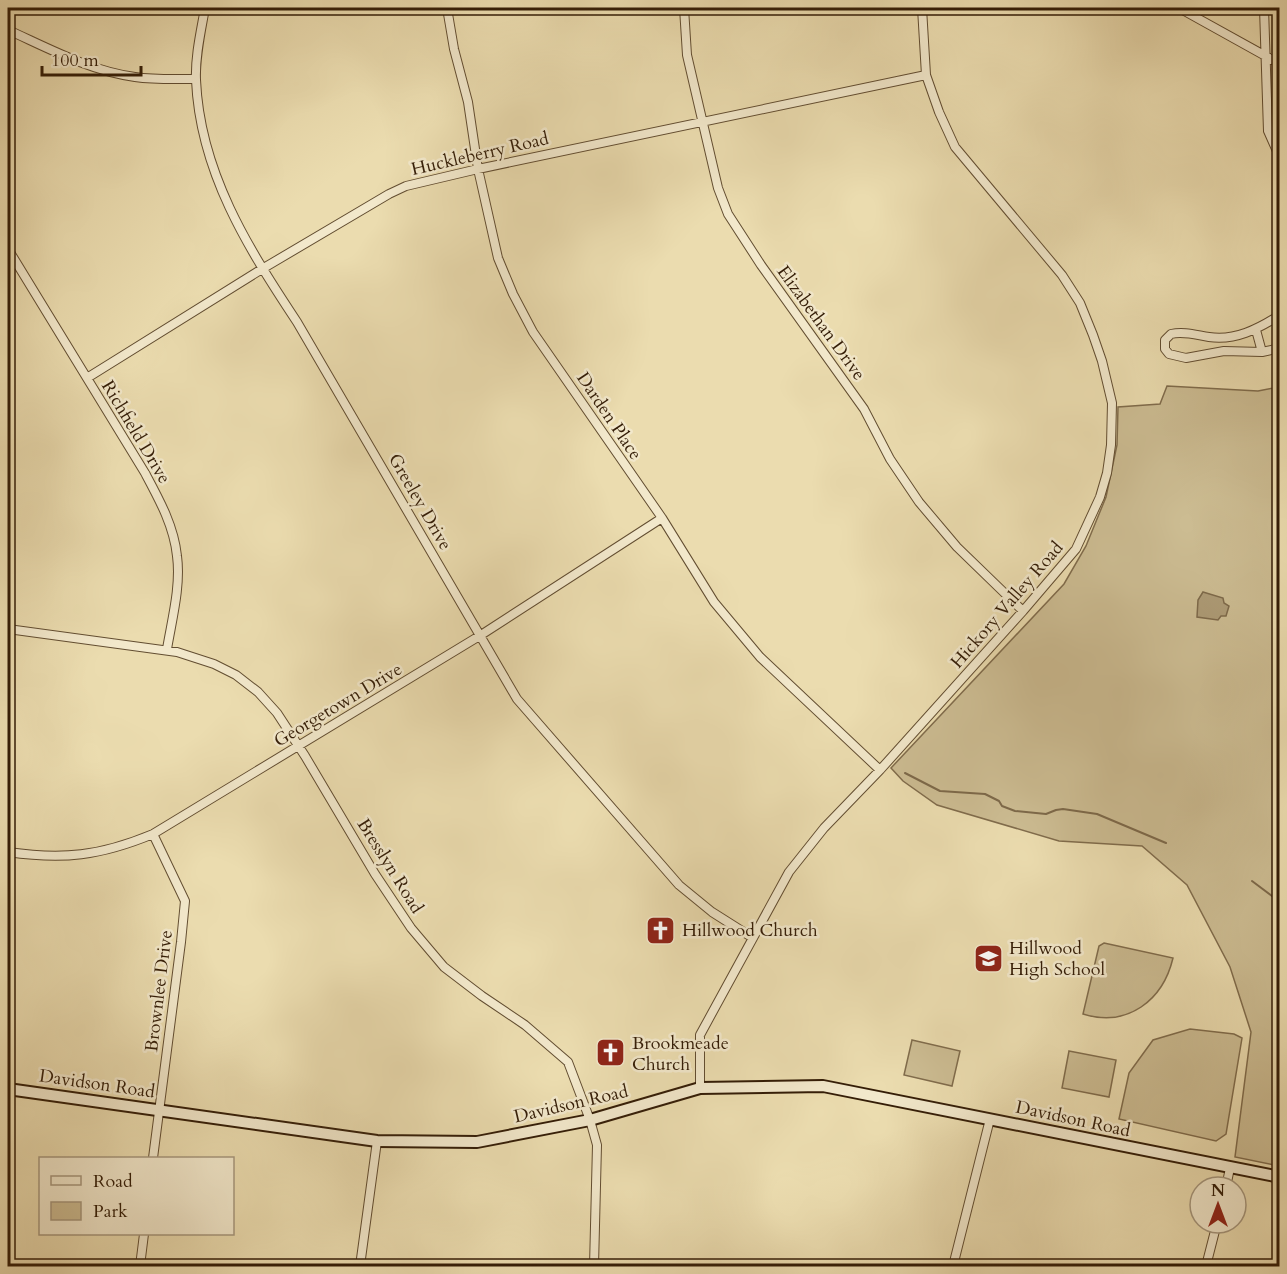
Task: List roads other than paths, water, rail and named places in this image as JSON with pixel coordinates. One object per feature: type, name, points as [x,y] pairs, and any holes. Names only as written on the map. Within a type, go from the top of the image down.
[{"type":"street","name":"Greeley Drive","points":[[205,8],[197,58],[199,115],[213,173],[237,227],[297,322],[517,699],[679,885],[712,912],[753,938]]},
{"type":"street","name":"Darden Place","points":[[447,8],[454,49],[468,102],[478,169],[498,258],[513,294],[533,332],[662,518],[714,602],[760,657],[880,770]]},
{"type":"street","name":"Elizabethan Drive","points":[[684,8],[687,55],[718,188],[726,209],[761,265],[864,410],[890,459],[919,502],[957,547],[1023,611]]},
{"type":"street","name":"Hickory Valley Road","points":[[700,1088],[700,1035],[789,872],[824,828],[880,770],[1077,549],[1100,497],[1107,473],[1111,446],[1112,403],[1102,361],[1080,303],[1062,275],[955,147],[926,75],[922,8]]},
{"type":"street","points":[[1179,8],[1208,22],[1280,64]]},
{"type":"street","points":[[1263,8],[1268,131],[1280,158]]},
{"type":"street","points":[[8,30],[85,64],[112,72],[135,77],[196,79]]},
{"type":"street","name":"Huckleberry Road","points":[[87,378],[262,269],[406,186],[926,75]]},
{"type":"street","name":"Richfield Drive","points":[[8,249],[145,473],[162,505],[177,555],[178,579],[167,650]]},
{"type":"street","points":[[1280,315],[1256,330],[1234,336],[1212,338],[1171,334],[1166,340],[1166,349],[1168,354],[1186,358],[1224,351],[1262,352],[1280,348]]},
{"type":"street","points":[[1256,330],[1262,352]]},
{"type":"street","name":"Georgetown Drive","points":[[8,852],[61,858],[102,852],[153,834],[481,635],[662,518]]},
{"type":"street","name":"Bresslyn Road","points":[[8,629],[167,650],[214,664],[236,675],[258,692],[277,713],[375,874],[411,928],[444,967],[525,1025],[568,1062],[597,1145],[594,1266]]},
{"type":"street","name":"Brownlee Drive","points":[[153,834],[184,902],[181,942],[153,1157]]},
{"type":"street","name":"Davidson Road","points":[[8,1089],[377,1141],[477,1142],[590,1120],[700,1088],[823,1086],[1280,1177]]},
{"type":"street","points":[[953,1266],[990,1119]]},
{"type":"street","points":[[360,1266],[377,1141]]},
{"type":"street","points":[[1229,1175],[1230,1168]]},
{"type":"street","points":[[140,1266],[144,1235]]},
{"type":"street","points":[[1206,1266],[1214,1235]]},
{"type":"waterway","points":[[905,773],[940,791],[985,794],[999,801],[1002,806],[1015,811],[1046,814],[1063,809],[1097,814],[1166,843]]},
{"type":"waterway","points":[[1252,881],[1280,902]]},
{"type":"place","name":"Hillwood Church","points":[[661,930]]},
{"type":"place","name":"Hillwood High School","points":[[988,958]]},
{"type":"place","name":"Brookmeade Church","points":[[611,1053]]}]
